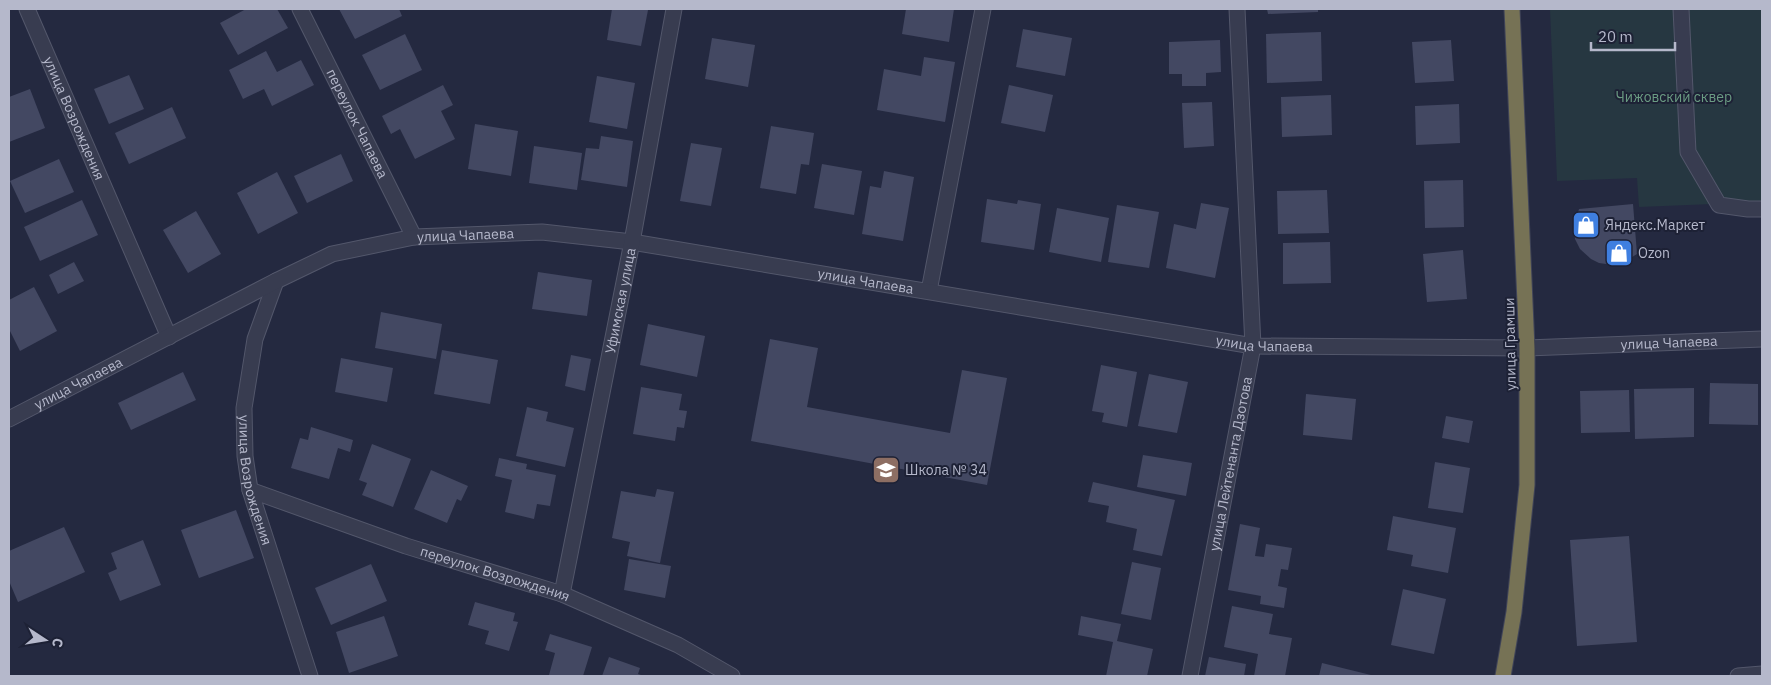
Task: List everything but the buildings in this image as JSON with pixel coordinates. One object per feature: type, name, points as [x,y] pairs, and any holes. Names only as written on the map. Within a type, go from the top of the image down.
[{"type":"highway","name":"улица Грамши","points":[[1502,676],[1514,612],[1527,485],[1527,348],[1512,9]]},
{"type":"street","name":"улица Возрождения","points":[[26,9],[169,337]]},
{"type":"street","name":"переулок Чапаева","points":[[300,9],[414,236]]},
{"type":"street","name":"Уфимская улица","points":[[562,594],[632,242],[674,9]]},
{"type":"street","points":[[928,291],[983,9]]},
{"type":"street","name":"улица Лейтенанта Дзотова","points":[[1190,676],[1253,346],[1237,9]]},
{"type":"street","points":[[1681,9],[1688,152],[1719,205],[1748,210],[1762,209]]},
{"type":"street","name":"улица Чапаева","points":[[9,419],[332,254],[414,236],[542,232],[632,242],[1253,346],[1527,348],[1762,340]]},
{"type":"street","name":"улица Возрождения","points":[[276,281],[256,339],[244,408],[245,456],[250,490],[310,676]]},
{"type":"street","name":"переулок Возрождения","points":[[250,490],[406,546],[562,594],[678,645],[732,676]]},
{"type":"street","points":[[1738,676],[1762,674]]},
{"type":"green space","name":"Чижовский сквер","points":[[1550,9],[1762,9],[1762,202],[1639,207],[1637,178],[1557,181]]},
{"type":"place","name":"Яндекс.Маркет","points":[[1586,225]]},
{"type":"place","name":"Ozon","points":[[1619,253]]},
{"type":"place","name":"Школа № 34","points":[[886,470]]}]
